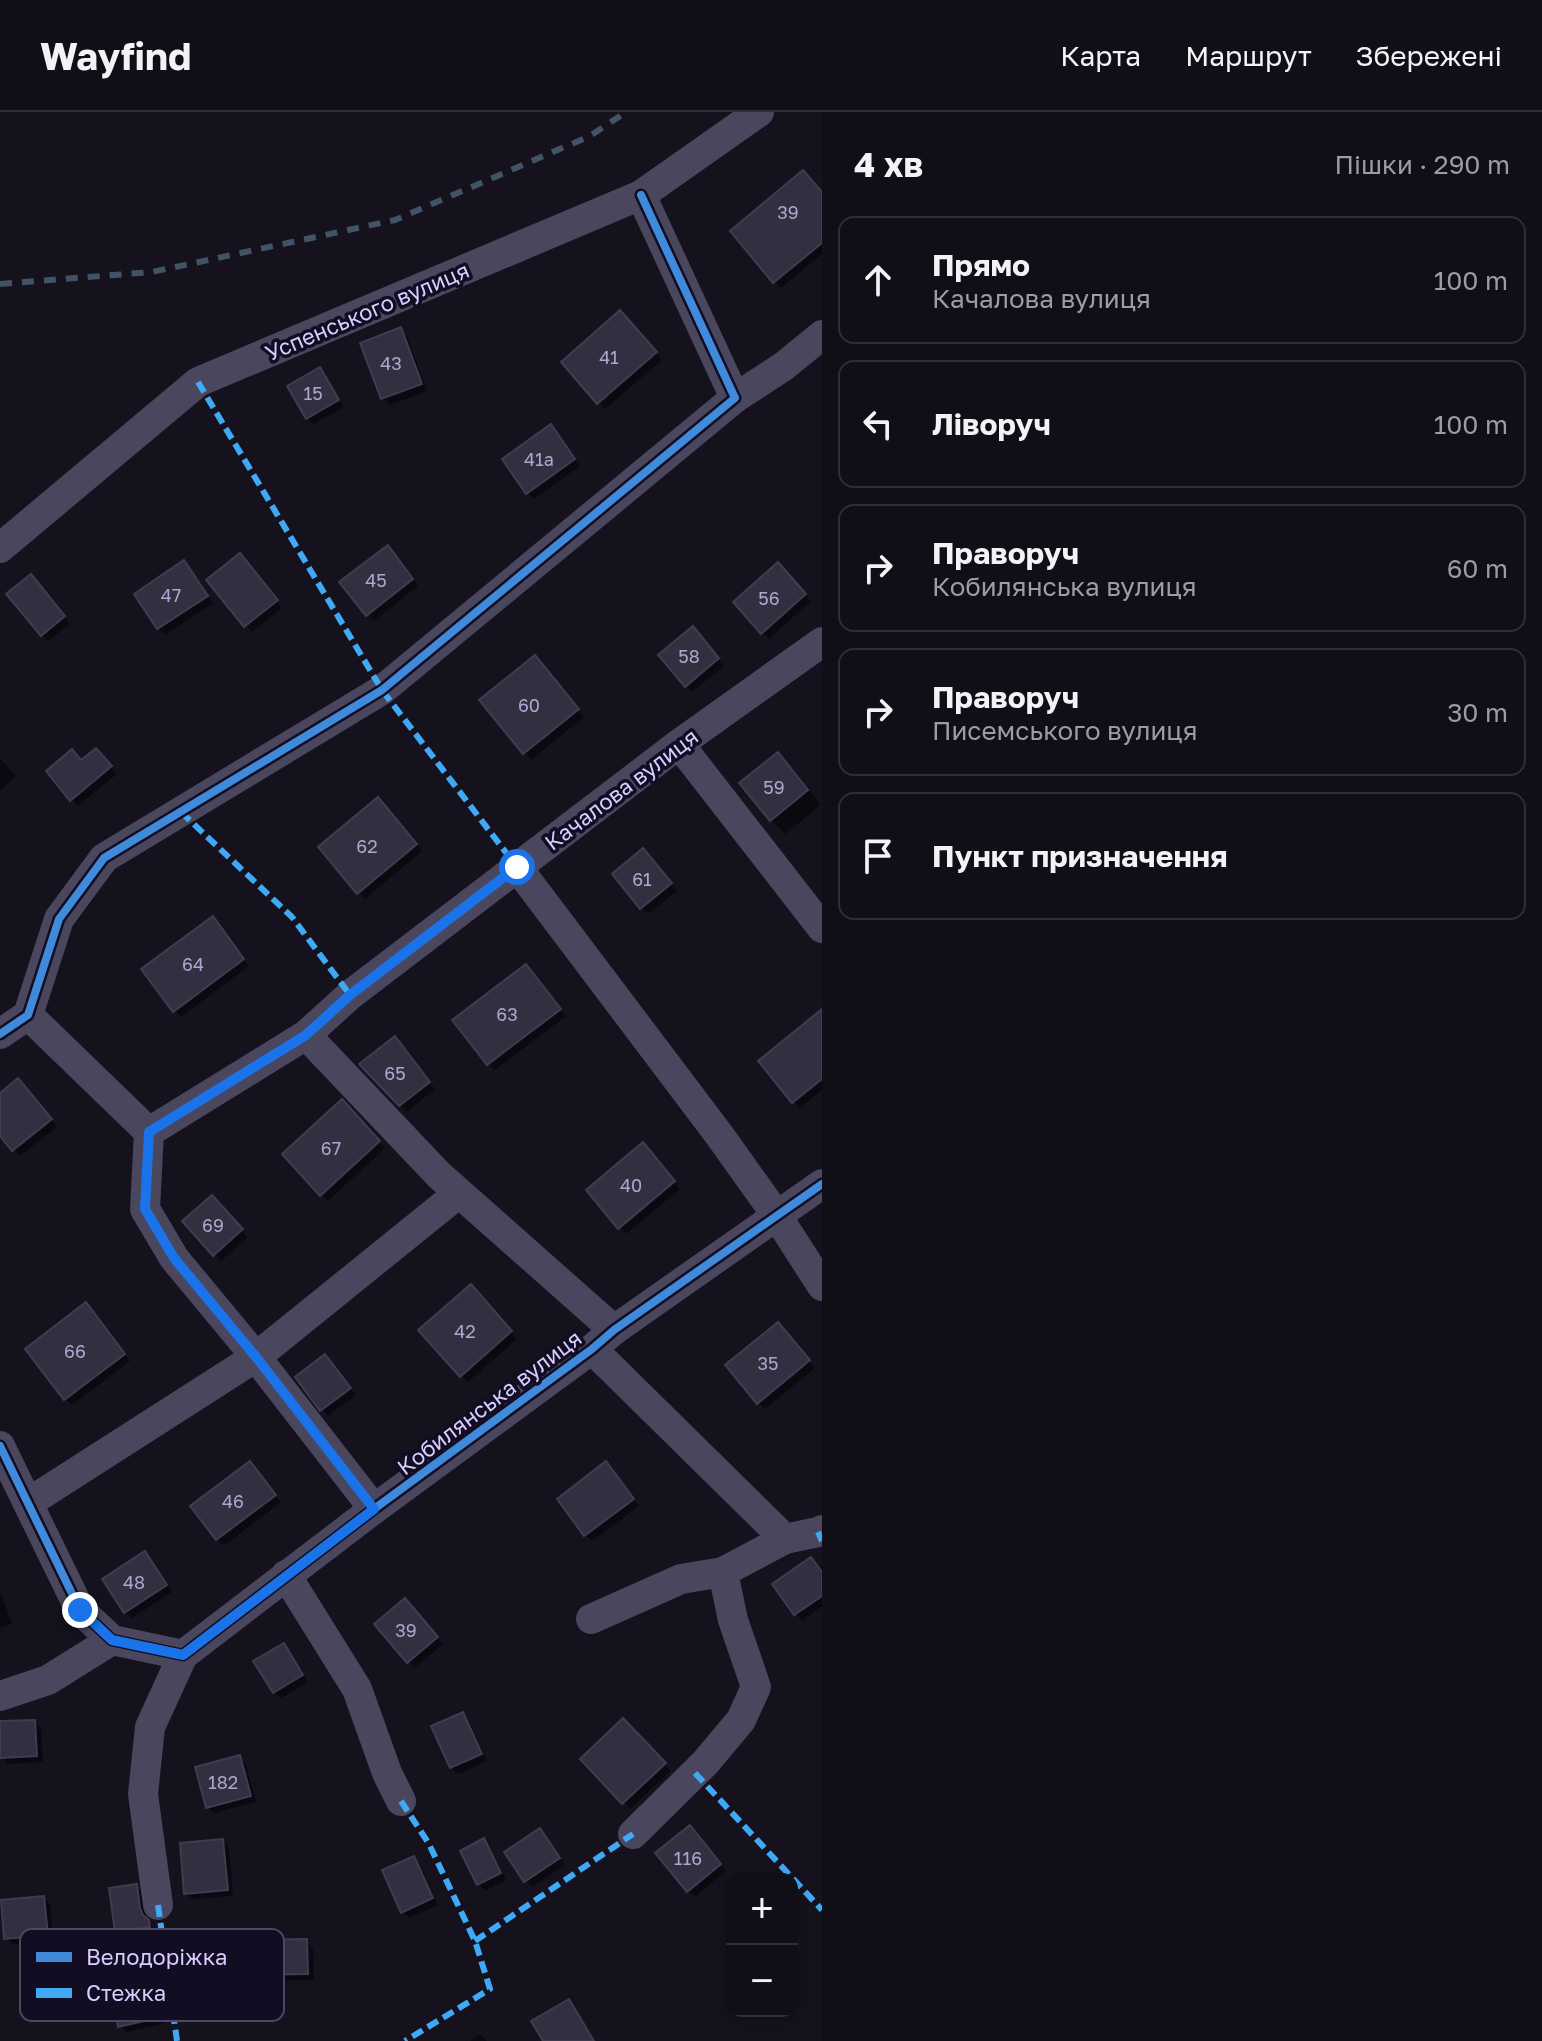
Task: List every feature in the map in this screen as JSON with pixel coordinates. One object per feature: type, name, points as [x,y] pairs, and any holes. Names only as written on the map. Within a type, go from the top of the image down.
[{"type":"street","name":"Успенського вулиця","points":[[0,548],[198,382],[641,195],[759,112]]},
{"type":"street","points":[[641,195],[735,398]]},
{"type":"street","points":[[0,1034],[28,1015],[59,919],[104,858],[382,690],[735,398],[784,366],[822,335]]},
{"type":"street","name":"Качалова вулиця","points":[[149,1132],[306,1035],[350,995],[517,867],[679,744],[822,642]]},
{"type":"street","points":[[679,744],[822,928]]},
{"type":"street","points":[[517,867],[720,1136],[822,1286]]},
{"type":"street","points":[[28,1015],[149,1132],[145,1209],[174,1258],[256,1357],[374,1509]]},
{"type":"street","points":[[306,1035],[439,1175],[603,1339],[785,1539]]},
{"type":"street","name":"Кобилянська вулиця","points":[[183,1655],[603,1339],[822,1184]]},
{"type":"street","points":[[28,1503],[256,1357],[459,1193]]},
{"type":"street","points":[[0,1446],[80,1610],[112,1640],[183,1655],[150,1727],[143,1794],[158,1905]]},
{"type":"street","points":[[591,1619],[681,1579],[723,1572],[785,1539],[822,1530]]},
{"type":"street","points":[[633,1834],[714,1752],[741,1720],[756,1687],[733,1620],[723,1572]]},
{"type":"street","points":[[286,1575],[357,1689],[387,1773],[401,1801]]},
{"type":"street","points":[[0,1696],[48,1680],[112,1640]]},
{"type":"building","points":[[803,170],[822,192],[822,243],[773,283],[730,231]]},
{"type":"building","points":[[620,310],[657,352],[597,404],[561,362]]},
{"type":"building","points":[[401,327],[422,384],[381,399],[360,343]]},
{"type":"building","points":[[320,367],[339,400],[306,419],[287,386]]},
{"type":"building","points":[[551,424],[575,459],[526,494],[502,459]]},
{"type":"building","points":[[388,545],[413,579],[366,616],[339,582]]},
{"type":"building","points":[[240,553],[278,600],[244,627],[206,580]]},
{"type":"building","points":[[184,560],[208,596],[157,629],[134,594]]},
{"type":"building","points":[[778,562],[806,594],[761,634],[733,602]]},
{"type":"building","points":[[31,574],[65,616],[41,636],[6,594]]},
{"type":"building","points":[[693,626],[719,658],[685,687],[658,655]]},
{"type":"building","points":[[535,655],[579,709],[523,754],[479,700]]},
{"type":"building","points":[[96,748],[112,766],[70,801],[46,771],[72,749],[81,760]]},
{"type":"building","points":[[778,752],[808,790],[770,821],[739,783]]},
{"type":"building","points":[[378,797],[417,844],[357,894],[318,847]]},
{"type":"building","points":[[643,848],[672,883],[640,909],[612,874]]},
{"type":"building","points":[[213,916],[244,959],[173,1012],[141,969]]},
{"type":"building","points":[[526,964],[561,1009],[487,1065],[452,1020]]},
{"type":"building","points":[[822,1009],[822,1079],[792,1103],[758,1061]]},
{"type":"building","points":[[395,1036],[430,1082],[399,1106],[359,1064]]},
{"type":"building","points":[[18,1078],[52,1119],[12,1151],[0,1136],[0,1093]]},
{"type":"building","points":[[342,1099],[380,1141],[320,1196],[282,1154]]},
{"type":"building","points":[[643,1142],[675,1181],[618,1229],[586,1190]]},
{"type":"building","points":[[212,1195],[243,1229],[213,1256],[182,1221]]},
{"type":"building","points":[[471,1284],[512,1331],[460,1377],[418,1330]]},
{"type":"building","points":[[86,1302],[125,1354],[64,1400],[25,1349]]},
{"type":"building","points":[[778,1322],[810,1360],[757,1404],[725,1365]]},
{"type":"building","points":[[325,1354],[351,1388],[320,1411],[295,1377]]},
{"type":"building","points":[[250,1461],[276,1495],[216,1540],[190,1506]]},
{"type":"building","points":[[606,1461],[634,1499],[584,1536],[557,1499]]},
{"type":"building","points":[[145,1551],[167,1585],[124,1613],[102,1579]]},
{"type":"building","points":[[811,1557],[822,1572],[822,1596],[794,1615],[772,1584]]},
{"type":"building","points":[[405,1598],[438,1637],[407,1663],[374,1624]]},
{"type":"building","points":[[284,1643],[303,1675],[273,1693],[253,1661]]},
{"type":"building","points":[[463,1712],[482,1754],[450,1768],[431,1726]]},
{"type":"building","points":[[623,1718],[666,1763],[622,1804],[580,1759]]},
{"type":"building","points":[[35,1720],[37,1756],[0,1758],[0,1721]]},
{"type":"building","points":[[240,1755],[251,1796],[206,1808],[195,1767]]},
{"type":"building","points":[[690,1825],[721,1864],[687,1892],[655,1853]]},
{"type":"building","points":[[540,1828],[560,1858],[524,1882],[504,1852]]},
{"type":"building","points":[[484,1838],[501,1873],[477,1885],[460,1851]]},
{"type":"building","points":[[223,1839],[228,1890],[184,1894],[180,1843]]},
{"type":"building","points":[[414,1856],[433,1898],[401,1913],[382,1870]]},
{"type":"building","points":[[137,1884],[140,1908],[150,1927],[115,1929],[109,1888]]},
{"type":"building","points":[[44,1896],[47,1929],[20,1929],[20,1938],[4,1939],[1,1900]]},
{"type":"building","points":[[284,1939],[307,1939],[308,1974],[284,1974]]},
{"type":"building","points":[[569,1999],[594,2041],[543,2041],[531,2021]]},
{"type":"building","points":[[117,2021],[144,2021],[118,2027]]},
{"type":"railway","points":[[0,284],[152,272],[395,220],[590,136],[626,112]]},
{"type":"marked path","points":[[198,382],[382,690],[517,867]]},
{"type":"marked path","points":[[181,812],[292,917],[350,995]]},
{"type":"marked path","points":[[818,1532],[822,1541]]},
{"type":"marked path","points":[[695,1773],[822,1910]]},
{"type":"marked path","points":[[401,1801],[429,1844],[475,1941],[490,1989],[405,2041]]},
{"type":"marked path","points":[[475,1941],[633,1834]]},
{"type":"marked path","points":[[158,1905],[161,1929]]},
{"type":"marked path","points":[[174,2021],[177,2041]]},
{"type":"cycle path","points":[[0,1034],[28,1015],[59,919],[104,858],[382,690],[735,398],[641,195]]},
{"type":"cycle path","points":[[0,1446],[80,1610],[112,1640],[183,1655],[614,1330],[822,1184]]},
{"type":"route","points":[[80,1610],[112,1640],[183,1655],[374,1509],[256,1357],[174,1258],[145,1209],[149,1132],[306,1035],[350,995],[517,867]]}]
